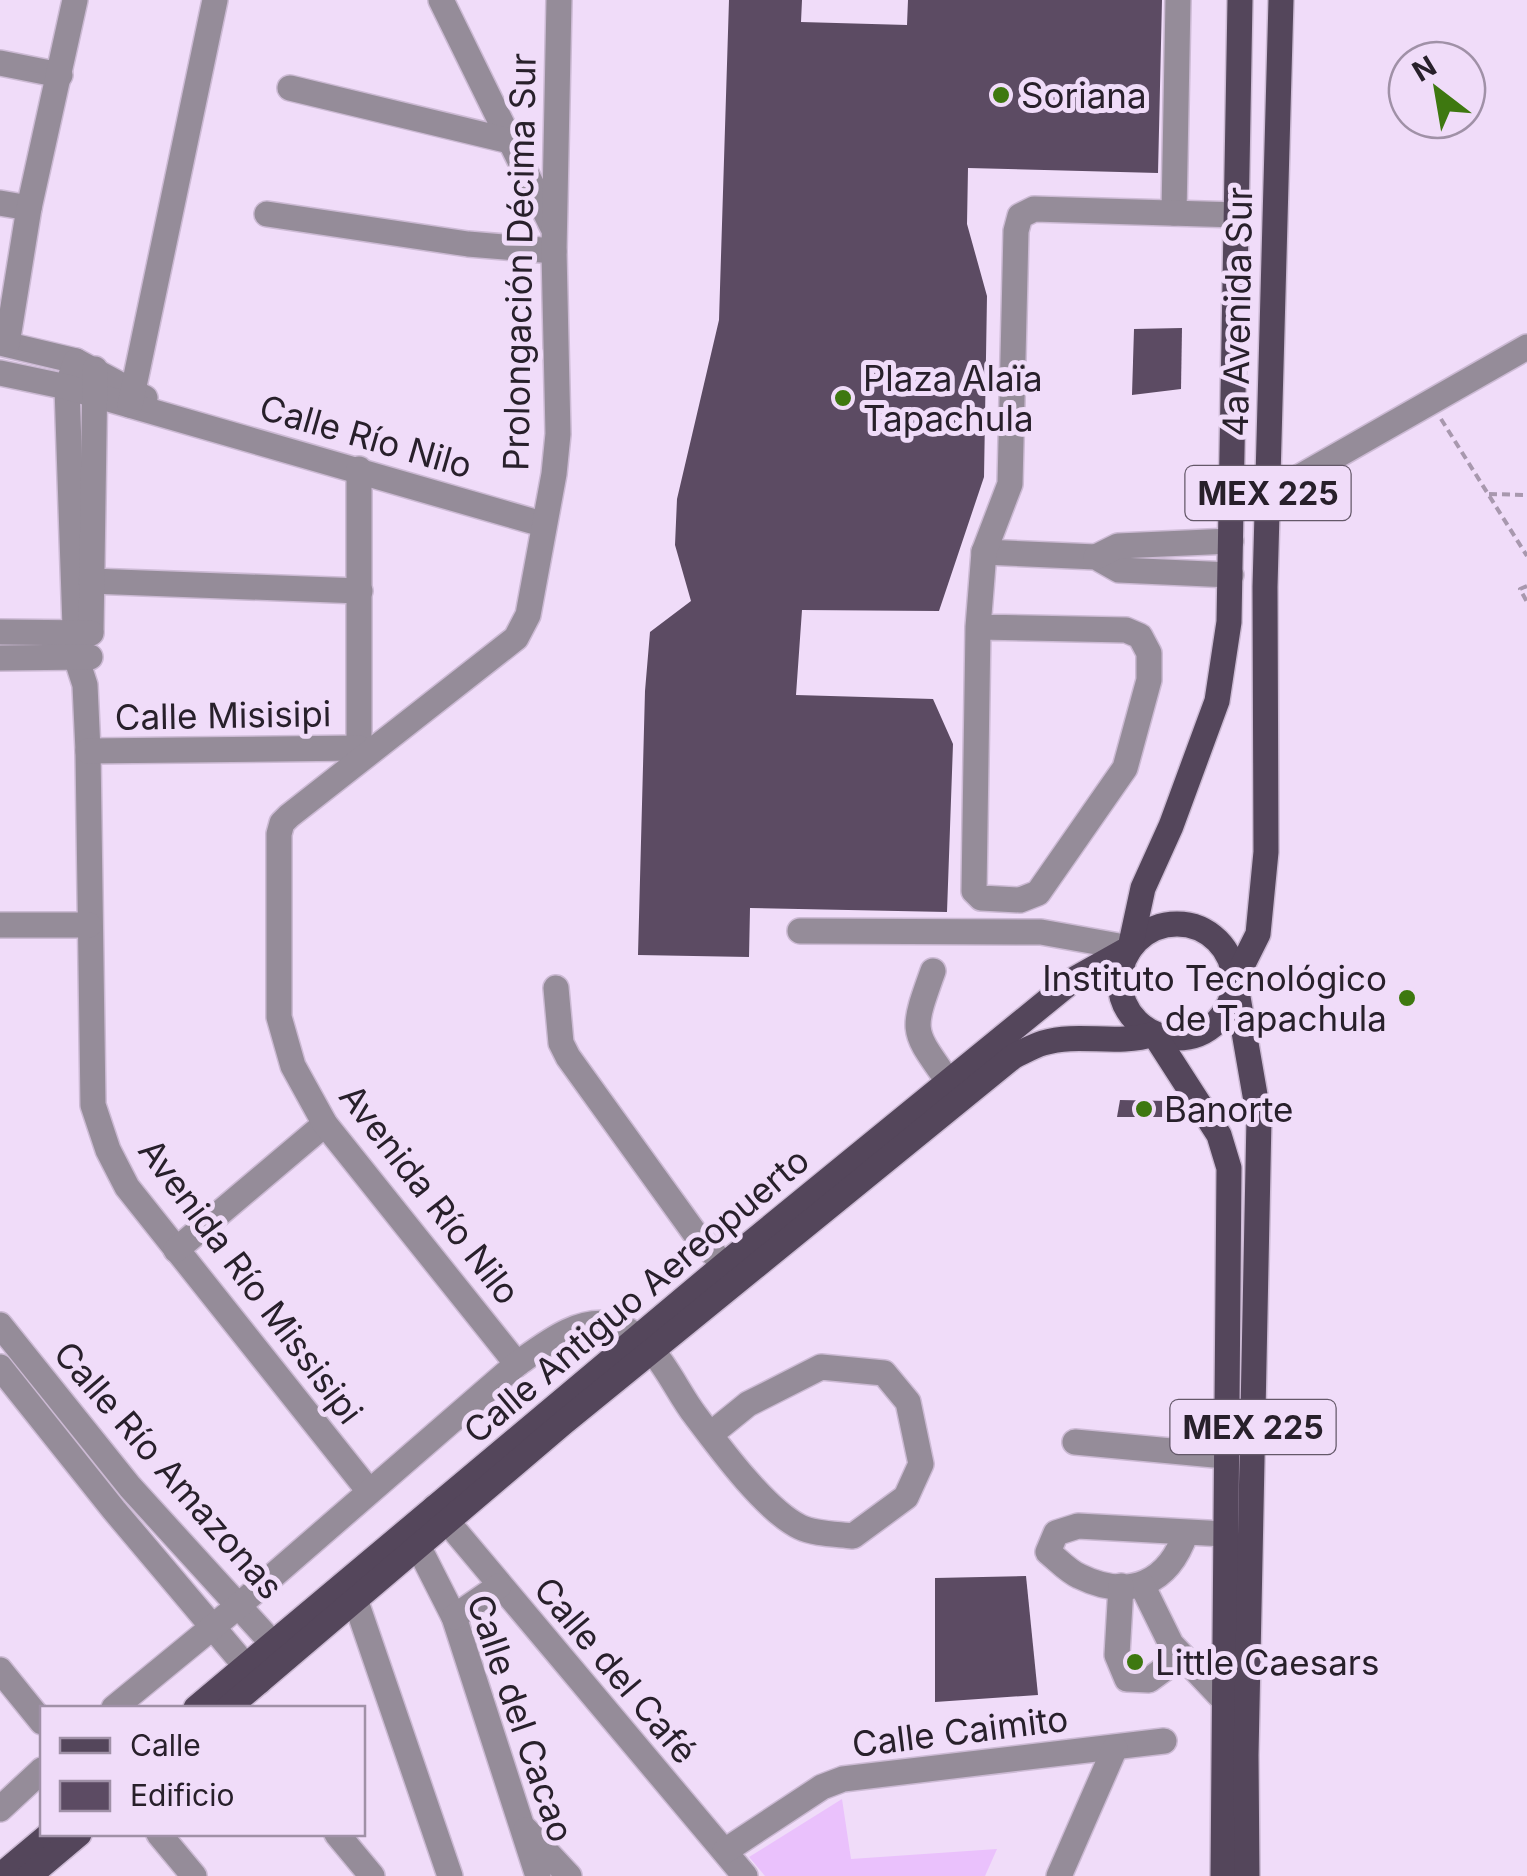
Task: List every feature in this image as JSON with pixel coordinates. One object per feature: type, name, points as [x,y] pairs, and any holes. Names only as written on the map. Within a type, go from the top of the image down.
[{"type":"main road","name":"4a Avenida Sur","points":[[1130,948],[1143,888],[1171,826],[1217,702],[1229,622],[1240,0]]},
{"type":"main road","name":"4a Avenida Sur","points":[[1235,980],[1258,934],[1264,890],[1268,495],[1281,0]]},
{"type":"main road","points":[[1176,924],[1194,926],[1224,946],[1235,980],[1232,999],[1223,1016],[1192,1037],[1154,1034],[1137,1023],[1125,1006],[1120,987],[1122,967],[1130,948],[1142,935],[1176,924]]},
{"type":"main road","name":"Calle Antiguo Aereopuerto","points":[[646,1344],[724,1265],[1073,980],[1130,948]]},
{"type":"main road","name":"MEX 225","points":[[1235,980],[1259,1118],[1246,1735],[1247,1876]]},
{"type":"main road","name":"MEX 225","points":[[1154,1034],[1219,1135],[1229,1168],[1223,1876]]},
{"type":"main road","name":"Calle Antiguo Aereopuerto","points":[[229,1703],[252,1674],[646,1344],[1014,1056],[1044,1043],[1130,1041],[1154,1034]]},
{"type":"main road","points":[[17,1873],[48,1836]]},
{"type":"main road","points":[[17,1873],[76,1836]]},
{"type":"street","points":[[3,343],[74,0]]},
{"type":"street","points":[[132,397],[215,0]]},
{"type":"street","points":[[268,214],[468,244],[554,241],[442,0]]},
{"type":"street","name":"Prolongación Décima Sur","points":[[542,524],[554,474],[558,434],[554,241],[559,0]]},
{"type":"street","points":[[1174,213],[1178,0]]},
{"type":"street","points":[[0,63],[60,75]]},
{"type":"street","points":[[290,88],[510,142]]},
{"type":"street","points":[[0,203],[29,208]]},
{"type":"street","points":[[978,627],[1126,630],[1140,636],[1149,653],[1149,680],[1124,768],[1038,892],[1029,898],[981,898],[974,891],[978,627],[984,552],[1010,484],[1016,232],[1020,216],[1034,209],[1238,214]]},
{"type":"street","name":"Calle Río Nilo","points":[[3,343],[88,375],[169,416],[542,524]]},
{"type":"street","points":[[1268,495],[1527,347]]},
{"type":"street","points":[[0,373],[67,387],[88,375],[91,581],[83,645]]},
{"type":"street","points":[[67,387],[83,645]]},
{"type":"street","points":[[359,469],[363,752]]},
{"type":"street","name":"Avenida Río Nilo","points":[[517,1364],[325,1124],[292,1066],[279,1017],[279,834],[282,822],[363,752],[516,638],[528,615],[542,524]]},
{"type":"street","points":[[1096,557],[1118,546],[1231,542]]},
{"type":"street","points":[[984,552],[1096,557],[1119,570],[1231,574]]},
{"type":"street","points":[[91,581],[360,591]]},
{"type":"street","points":[[0,632],[83,645]]},
{"type":"street","points":[[0,658],[83,645]]},
{"type":"street","name":"Avenida Río Missisipi","points":[[83,645],[93,1105],[108,1150],[127,1186],[176,1250],[370,1491]]},
{"type":"street","name":"Calle Misisipi","points":[[88,751],[363,752]]},
{"type":"street","points":[[1029,898],[1041,932]]},
{"type":"street","points":[[0,925],[89,925]]},
{"type":"street","points":[[800,931],[1041,932],[1130,948]]},
{"type":"street","points":[[932,971],[916,1018],[918,1038],[950,1084]]},
{"type":"street","points":[[556,988],[561,1043],[568,1057],[694,1232],[724,1265]]},
{"type":"street","points":[[176,1250],[325,1124]]},
{"type":"street","points":[[116,1706],[517,1364],[579,1326],[613,1324],[646,1344],[711,1434],[768,1503],[802,1529],[853,1536],[906,1497],[921,1464],[908,1402],[884,1373],[821,1366],[748,1404],[711,1434]]},
{"type":"street","name":"Calle Río Amazonas","points":[[0,1326],[130,1487],[280,1651]]},
{"type":"street","name":"Calle Río Amazonas","points":[[0,1367],[252,1674]]},
{"type":"street","points":[[1075,1442],[1225,1456]]},
{"type":"street","name":"Calle del Café","points":[[441,1514],[745,1876]]},
{"type":"street","points":[[1186,1532],[1178,1554],[1165,1572],[1132,1586],[1078,1576],[1048,1552],[1056,1533],[1078,1526],[1224,1534]]},
{"type":"street","name":"Calle del Cacao","points":[[412,1539],[454,1617],[538,1876]]},
{"type":"street","points":[[454,1617],[499,1586]]},
{"type":"street","points":[[1132,1586],[1117,1655],[1127,1679],[1149,1680],[1182,1656]]},
{"type":"street","points":[[1132,1586],[1172,1644],[1223,1699]]},
{"type":"street","points":[[349,1591],[450,1876]]},
{"type":"street","points":[[0,1670],[40,1720]]},
{"type":"street","name":"Calle Caimito","points":[[724,1851],[822,1787],[843,1779],[1164,1741]]},
{"type":"street","points":[[1060,1876],[1116,1748]]},
{"type":"street","points":[[0,1809],[40,1772]]},
{"type":"street","points":[[520,1823],[568,1876]]},
{"type":"street","points":[[161,1836],[194,1876]]},
{"type":"street","points":[[339,1836],[372,1876]]},
{"type":"path","points":[[1431,402],[1527,556]]},
{"type":"path","points":[[1489,494],[1527,495]]},
{"type":"path","points":[[1527,586],[1520,590],[1527,602]]},
{"type":"shaded area","points":[[842,1799],[851,1859],[997,1849],[985,1876],[765,1876],[749,1857]]},
{"type":"building","points":[[729,0],[802,0],[801,22],[907,25],[908,0],[1162,0],[1158,173],[968,168],[967,224],[987,296],[984,477],[939,611],[802,610],[796,695],[933,699],[953,744],[947,912],[750,908],[749,957],[638,955],[650,632],[691,601],[675,545],[677,499],[719,320]]},
{"type":"building","points":[[1182,328],[1181,389],[1132,395],[1134,329]]},
{"type":"building","name":"Banorte","points":[[1120,1100],[1168,1101],[1173,1117],[1117,1117]]},
{"type":"building","points":[[1026,1576],[1038,1695],[935,1702],[935,1578]]},
{"type":"place","name":"Soriana","points":[[1001,95]]},
{"type":"place","name":"Plaza Alaïa Tapachula","points":[[843,398]]},
{"type":"place","name":"Instituto Tecnológico de Tapachula","points":[[1407,998]]},
{"type":"place","name":"Banorte","points":[[1144,1109]]},
{"type":"place","name":"Little Caesars","points":[[1135,1662]]}]
